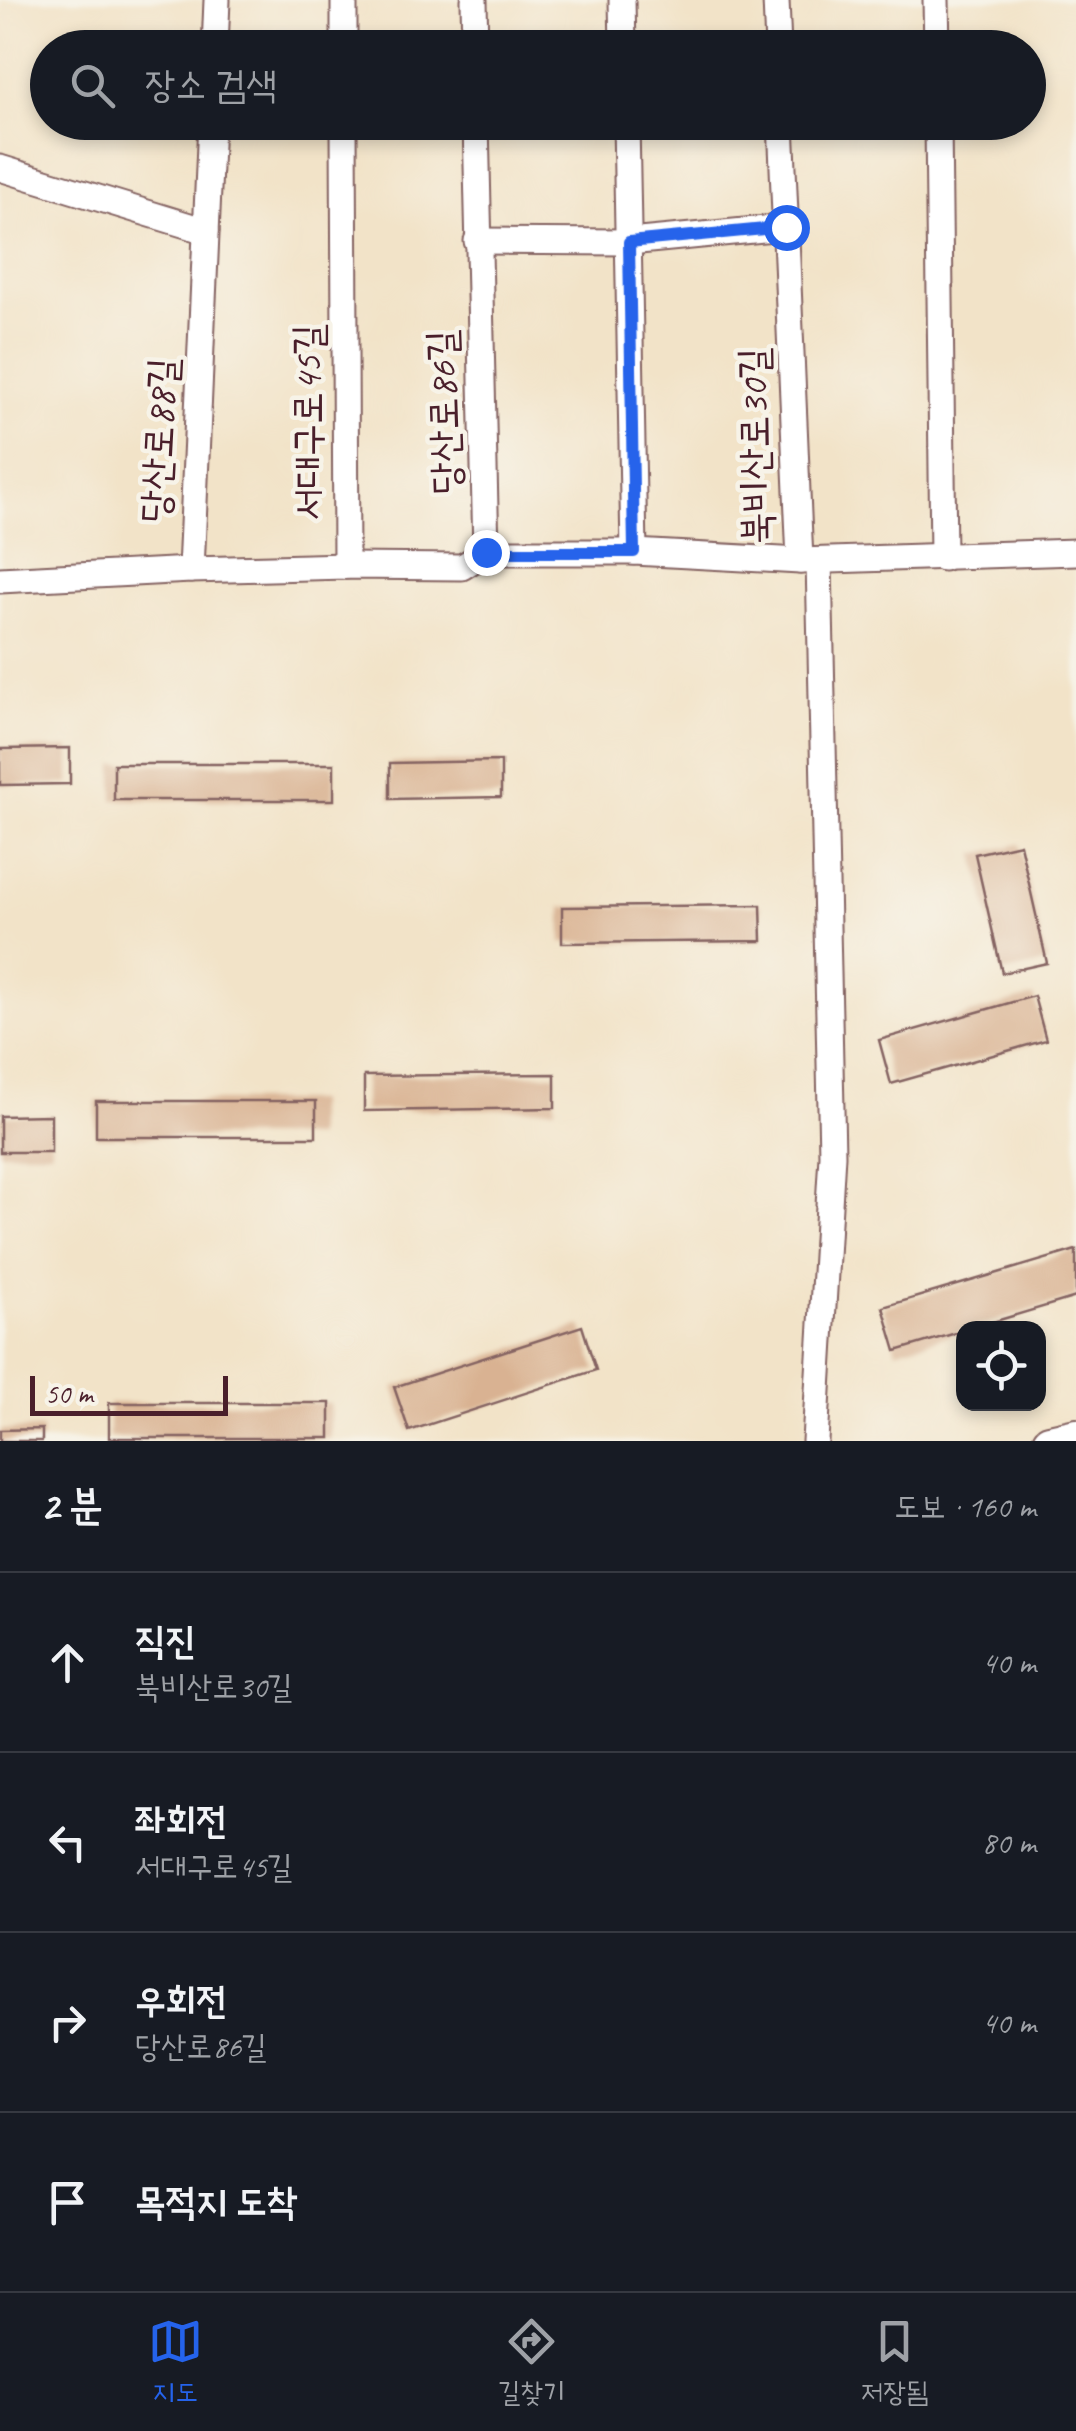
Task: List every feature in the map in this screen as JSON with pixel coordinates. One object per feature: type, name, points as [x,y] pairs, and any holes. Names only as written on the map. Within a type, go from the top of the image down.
[{"type":"main road","points":[[1050,1441],[1076,1434]]},
{"type":"street","points":[[216,30],[217,0]]},
{"type":"street","points":[[344,0],[344,30]]},
{"type":"street","points":[[474,0],[475,30]]},
{"type":"street","points":[[622,0],[623,30]]},
{"type":"street","points":[[776,0],[777,30]]},
{"type":"street","points":[[936,0],[937,30]]},
{"type":"street","name":"당산로88길","points":[[0,580],[191,570],[210,140]]},
{"type":"street","name":"서대구로45길","points":[[191,570],[346,566],[344,140]]},
{"type":"street","name":"당산로86길","points":[[476,140],[486,552]]},
{"type":"street","points":[[346,566],[462,567],[486,552],[634,552],[626,140]]},
{"type":"street","name":"북비산로30길","points":[[634,552],[810,561],[782,140]]},
{"type":"street","points":[[938,140],[943,558]]},
{"type":"street","points":[[0,168],[206,231]]},
{"type":"street","points":[[477,241],[629,242],[786,227]]},
{"type":"street","points":[[815,1441],[832,1155],[810,561],[1076,552]]},
{"type":"building","points":[[70,748],[70,784],[0,785],[0,749]]},
{"type":"building","points":[[501,761],[501,797],[390,799],[390,763]]},
{"type":"building","points":[[114,764],[334,764],[334,800],[114,800]]},
{"type":"building","points":[[1020,844],[1047,963],[1002,973],[975,854]]},
{"type":"building","points":[[761,905],[762,941],[562,943],[562,907]]},
{"type":"building","points":[[1034,996],[1046,1040],[891,1084],[879,1040]]},
{"type":"building","points":[[555,1074],[555,1108],[364,1111],[364,1076]]},
{"type":"building","points":[[96,1101],[316,1101],[316,1137],[96,1137]]},
{"type":"building","points":[[51,1115],[51,1152],[0,1152],[0,1116]]},
{"type":"building","points":[[1076,1250],[1076,1297],[996,1321],[956,1321],[956,1333],[896,1351],[883,1307]]},
{"type":"building","points":[[582,1326],[596,1370],[409,1431],[394,1387]]},
{"type":"building","points":[[109,1403],[330,1403],[330,1438],[109,1438]]},
{"type":"building","points":[[42,1429],[42,1441],[0,1441],[0,1430]]},
{"type":"route","points":[[486,552],[634,552],[629,242],[786,227]]}]
